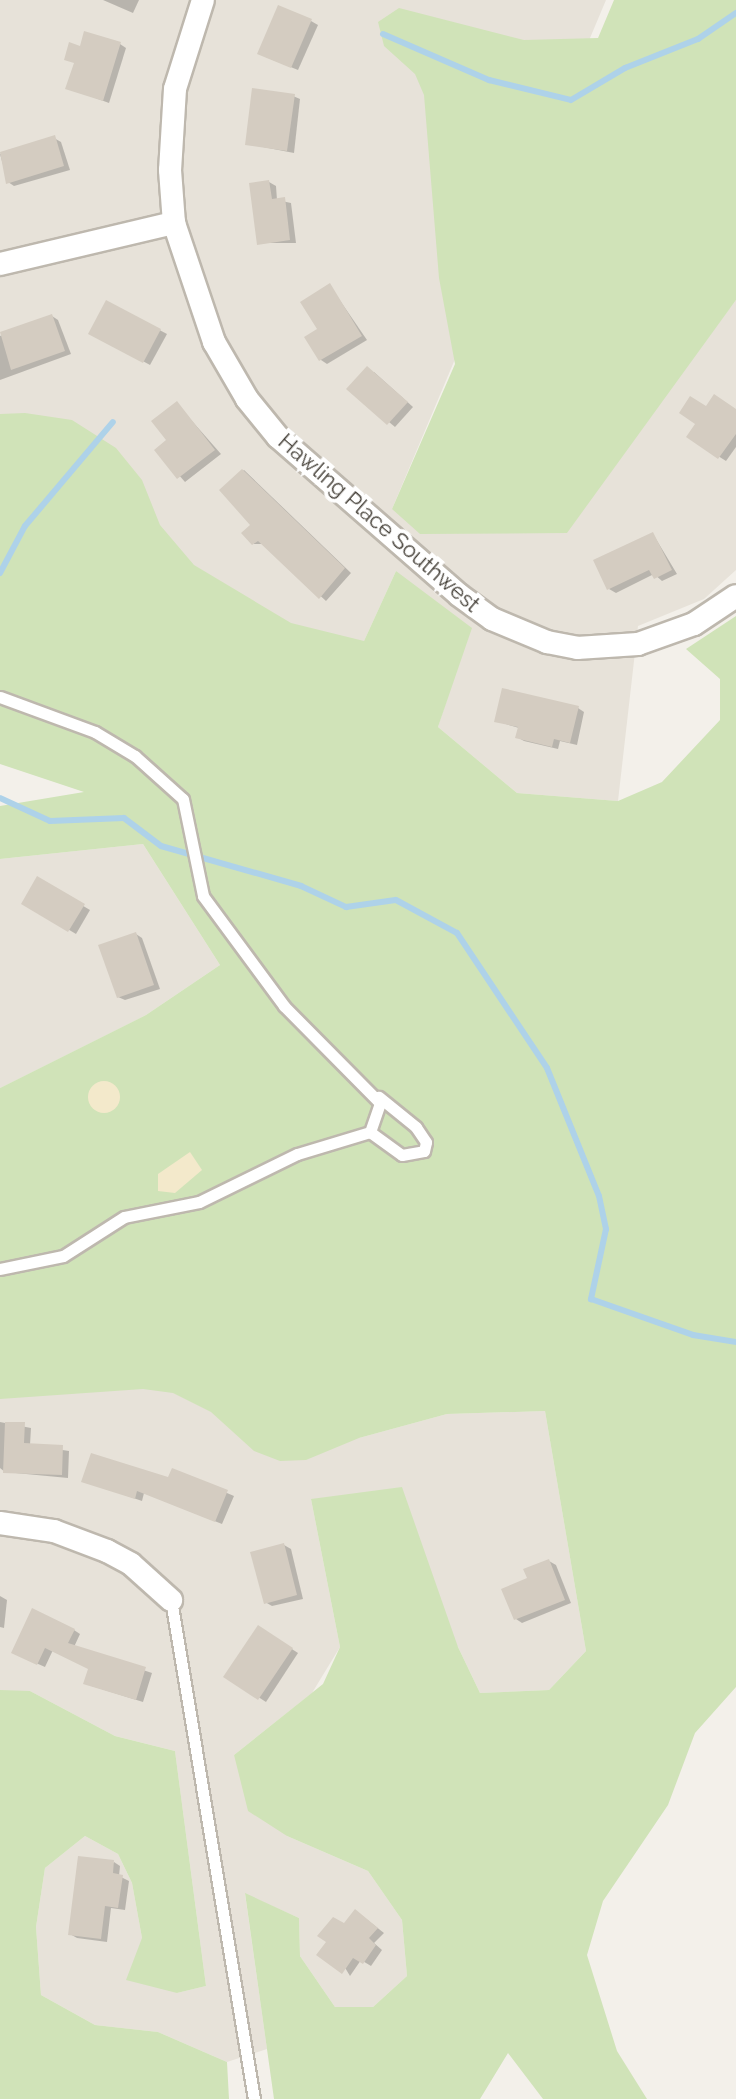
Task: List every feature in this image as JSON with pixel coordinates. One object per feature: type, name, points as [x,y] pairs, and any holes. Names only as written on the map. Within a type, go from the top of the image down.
[{"type":"street","name":"Hawling Place Southwest","points":[[203,0],[175,89],[174,223],[201,315],[247,399],[278,437],[492,619],[547,642],[607,648],[638,644],[694,624],[736,596]]},
{"type":"street","points":[[0,264],[174,223]]},
{"type":"street","points":[[0,1523],[54,1531],[107,1551],[131,1564],[171,1600]]},
{"type":"lane","points":[[0,697],[72,719],[135,756],[183,799],[195,871],[203,896],[255,971],[379,1097],[416,1127],[426,1142],[424,1151],[402,1155],[370,1132]]},
{"type":"lane","points":[[0,1269],[63,1256],[124,1217],[199,1202],[297,1154],[370,1132],[380,1113],[379,1097]]},
{"type":"lane","points":[[171,1600],[254,2099]]},
{"type":"shaded area","points":[[0,0],[606,0],[392,509],[680,373],[736,300],[736,570],[704,599],[638,626],[618,801],[517,793],[438,727],[454,677],[396,571],[364,641],[291,679],[0,522]]},
{"type":"shaded area","points":[[143,844],[220,965],[146,1015],[0,1088],[0,859]]},
{"type":"shaded area","points":[[224,1384],[359,1438],[447,1414],[545,1411],[586,1651],[549,1690],[480,1693],[458,1647],[311,1499],[340,1647],[312,1693],[234,1755],[287,1836],[368,1871],[402,1920],[407,1976],[373,2007],[335,2007],[300,1956],[299,1918],[245,1894],[267,2049],[227,2062],[158,2032],[95,2025],[41,1995],[36,1927],[45,1868],[85,1836],[118,1854],[132,1883],[142,1938],[177,1993],[206,1986],[175,1751],[115,1736],[30,1691],[0,1691],[0,1390]]},
{"type":"green space","points":[[614,0],[736,0],[736,300],[567,533],[420,534],[392,509],[455,364],[439,278],[424,95],[415,74],[384,46],[378,22],[399,8],[524,40],[598,38]]},
{"type":"green space","points":[[25,413],[72,420],[116,448],[142,480],[160,525],[194,565],[291,623],[364,641],[396,571],[472,628],[438,727],[517,793],[618,801],[662,782],[720,720],[720,679],[686,649],[736,616],[736,1687],[695,1733],[668,1805],[603,1901],[587,1955],[617,2051],[647,2099],[543,2099],[508,2053],[480,2099],[274,2099],[245,1893],[299,1918],[300,1956],[335,2007],[373,2007],[407,1976],[402,1920],[368,1871],[287,1836],[248,1811],[234,1755],[323,1684],[340,1647],[311,1499],[402,1487],[458,1647],[480,1693],[549,1690],[586,1651],[545,1411],[447,1414],[359,1438],[306,1460],[280,1461],[254,1451],[211,1412],[173,1393],[143,1389],[0,1399],[0,1088],[146,1015],[220,965],[143,844],[0,859],[0,806],[84,792],[0,764],[0,414]]},
{"type":"green space","points":[[0,1690],[30,1691],[115,1736],[175,1751],[206,1986],[177,1993],[126,1980],[142,1938],[132,1883],[118,1854],[85,1836],[45,1868],[36,1927],[41,1995],[95,2025],[158,2032],[227,2062],[229,2099],[0,2099]]},
{"type":"sand","points":[[104,1081],[116,1085],[120,1097],[116,1109],[104,1113],[92,1109],[88,1097],[92,1085]]},
{"type":"sand","points":[[190,1152],[202,1170],[175,1193],[158,1191],[158,1174]]},
{"type":"building","points":[[278,5],[312,19],[291,68],[257,54]]},
{"type":"building","points":[[84,31],[121,42],[103,101],[65,89],[74,63],[64,60],[69,42],[80,46]]},
{"type":"building","points":[[252,88],[295,94],[287,151],[245,145]]},
{"type":"building","points":[[55,135],[64,166],[6,184],[0,152]]},
{"type":"building","points":[[269,180],[272,199],[285,197],[290,240],[257,245],[249,183]]},
{"type":"building","points":[[330,283],[362,336],[319,361],[304,337],[317,329],[300,302]]},
{"type":"building","points":[[106,300],[161,329],[143,363],[88,334]]},
{"type":"building","points":[[52,314],[65,351],[11,370],[0,332]]},
{"type":"building","points":[[367,366],[408,402],[387,425],[346,389]]},
{"type":"building","points":[[714,394],[736,409],[736,434],[718,459],[686,437],[695,424],[679,413],[690,396],[706,406]]},
{"type":"building","points":[[177,401],[215,450],[177,479],[154,450],[166,440],[151,421]]},
{"type":"building","points":[[242,469],[345,568],[319,599],[258,541],[252,545],[241,533],[250,525],[219,490]]},
{"type":"building","points":[[653,532],[672,570],[654,579],[649,570],[607,590],[593,560]]},
{"type":"building","points":[[502,688],[579,706],[570,743],[554,739],[552,747],[515,738],[518,727],[494,722]]},
{"type":"building","points":[[37,876],[85,904],[68,932],[21,904]]},
{"type":"building","points":[[136,932],[154,985],[117,998],[98,945]]},
{"type":"building","points":[[5,1422],[25,1422],[24,1443],[63,1445],[62,1475],[3,1473]]},
{"type":"building","points":[[91,1453],[168,1477],[172,1468],[228,1490],[215,1522],[137,1491],[135,1499],[81,1482]]},
{"type":"building","points":[[284,1543],[297,1595],[264,1604],[250,1552]]},
{"type":"building","points":[[549,1559],[565,1600],[514,1620],[501,1589],[527,1578],[523,1569]]},
{"type":"building","points":[[32,1608],[75,1629],[68,1643],[146,1667],[136,1700],[83,1684],[88,1669],[45,1648],[37,1665],[11,1653]]},
{"type":"building","points":[[258,1625],[293,1648],[258,1700],[223,1677]]},
{"type":"building","points":[[78,1856],[114,1860],[113,1873],[123,1875],[118,1908],[105,1906],[101,1939],[68,1935]]},
{"type":"building","points":[[355,1909],[378,1928],[369,1938],[376,1945],[363,1964],[353,1958],[342,1974],[316,1955],[326,1942],[317,1936],[333,1917],[344,1923]]},
{"type":"waterway","points":[[383,34],[489,80],[571,100],[625,68],[698,39],[736,13]]},
{"type":"waterway","points":[[0,573],[25,526],[113,422]]},
{"type":"waterway","points":[[0,798],[50,821],[124,818],[161,846],[301,886],[346,907],[396,900],[457,933],[547,1068],[599,1196],[606,1229],[591,1299],[693,1335],[736,1342]]}]
